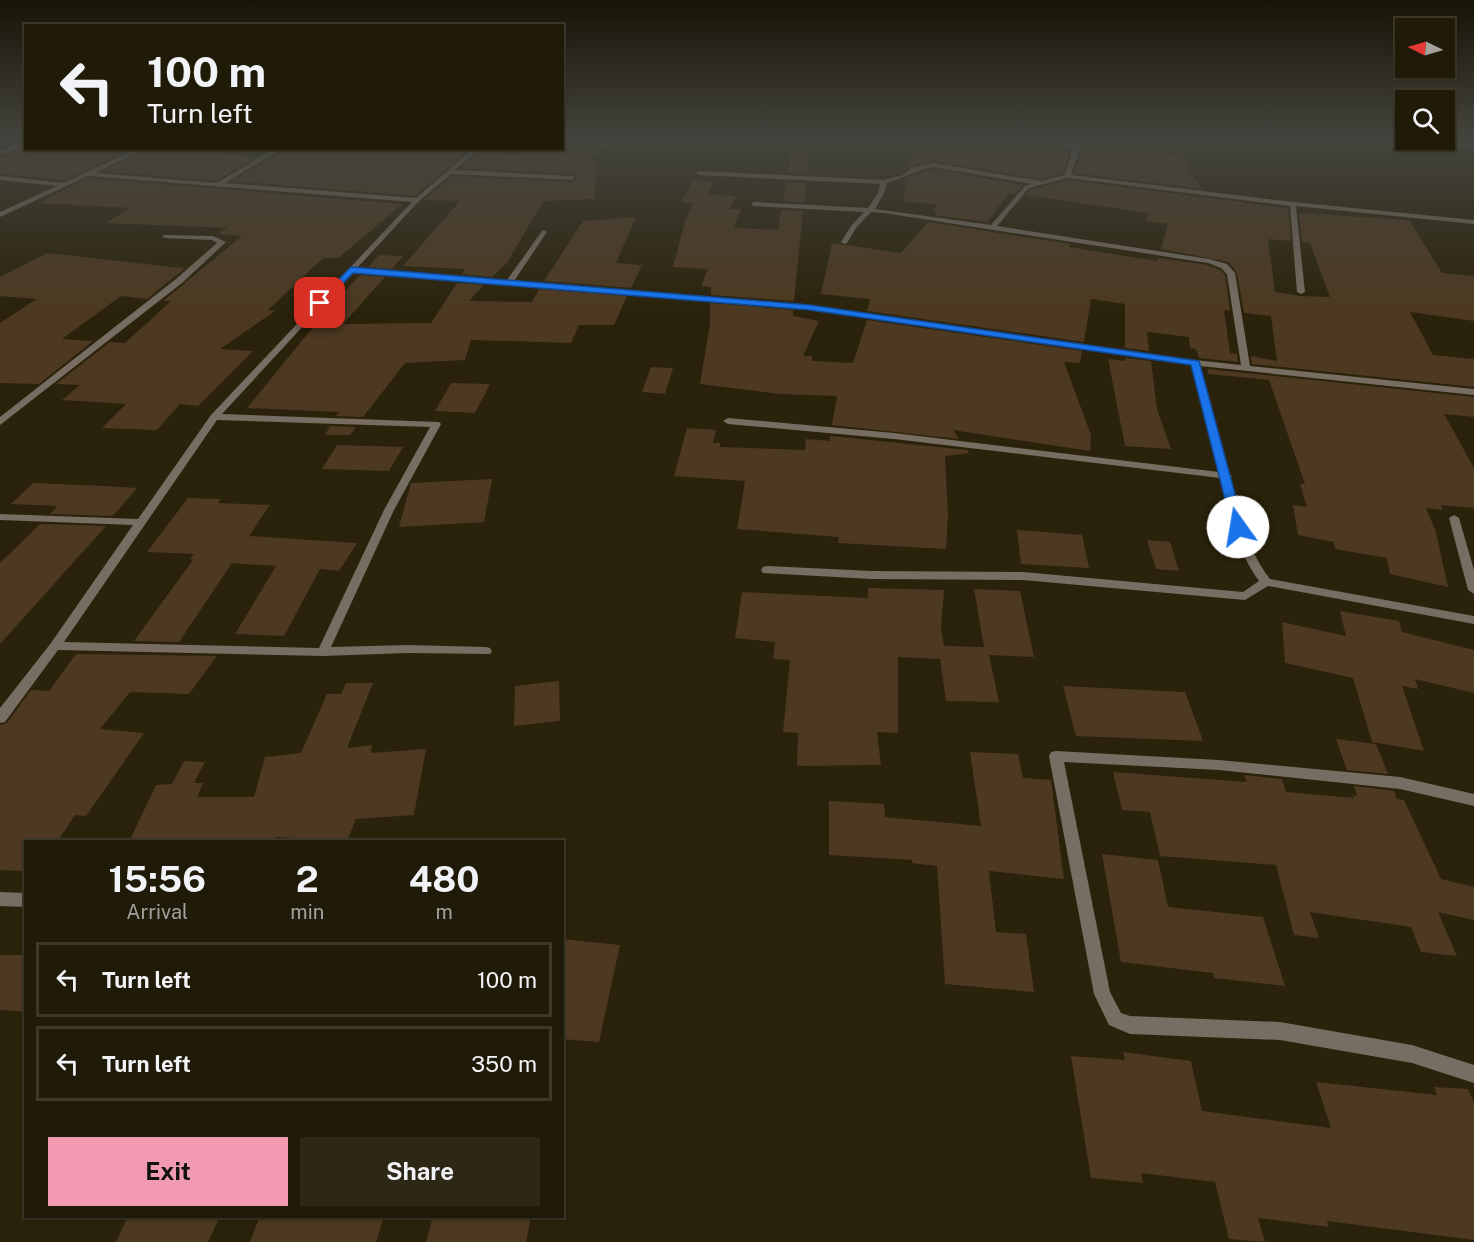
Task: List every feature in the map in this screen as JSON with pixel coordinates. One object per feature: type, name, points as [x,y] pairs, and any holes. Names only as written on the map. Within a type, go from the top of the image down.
[{"type":"street","points":[[0,215],[41,197]]},
{"type":"street","points":[[379,197],[417,200]]},
{"type":"street","points":[[0,718],[55,646],[138,522],[214,417],[420,197]]},
{"type":"street","points":[[845,242],[848,234],[881,197]]},
{"type":"street","points":[[992,228],[1018,197]]},
{"type":"street","points":[[1236,197],[1474,222]]},
{"type":"street","points":[[754,204],[872,210],[1209,261],[1224,266],[1231,273],[1246,368]]},
{"type":"street","points":[[1293,204],[1301,292]]},
{"type":"street","points":[[509,283],[544,232]]},
{"type":"street","points":[[0,422],[178,281],[222,242],[213,238],[165,236]]},
{"type":"street","points":[[351,270],[810,308],[1195,363],[1474,392]]},
{"type":"street","points":[[1195,363],[1227,476],[1238,527],[1253,565],[1266,582],[1474,620]]},
{"type":"street","points":[[214,417],[436,424],[389,510],[323,651]]},
{"type":"street","points":[[728,421],[894,436],[1227,476]]},
{"type":"street","points":[[0,517],[138,522]]},
{"type":"street","points":[[1454,518],[1474,590]]},
{"type":"street","points":[[767,570],[872,575],[1023,576],[1245,596],[1266,582]]},
{"type":"street","points":[[55,646],[323,651],[408,649],[486,651]]},
{"type":"street","points":[[1474,800],[1400,783],[1219,765],[1056,756],[1102,994],[1115,1019],[1130,1025],[1280,1031],[1413,1054],[1474,1074]]},
{"type":"street","points":[[0,899],[24,900]]},
{"type":"building","points":[[50,197],[318,197],[403,204],[338,258],[323,258],[268,310],[275,311],[220,349],[253,351],[198,406],[180,404],[157,430],[102,428],[126,404],[62,400],[80,385],[56,384],[110,342],[125,343],[171,301],[163,301],[242,236],[218,234],[227,228],[106,223],[131,208],[38,203]]},
{"type":"building","points":[[428,197],[595,197],[595,199],[543,201],[507,263],[492,277],[462,274],[465,269],[403,266],[460,201],[424,200]]},
{"type":"building","points":[[684,197],[736,197],[730,209],[741,209],[734,228],[778,230],[781,210],[803,211],[794,301],[711,295],[711,287],[701,286],[708,269],[673,267],[685,221],[693,203],[681,202]]},
{"type":"building","points":[[784,197],[805,197],[804,202],[783,201]]},
{"type":"building","points":[[904,197],[1006,197],[987,222],[935,215],[937,212],[932,211],[938,204],[903,202]]},
{"type":"building","points":[[1039,197],[1201,197],[1288,208],[1291,241],[1268,239],[1275,292],[1300,296],[1330,297],[1310,243],[1302,242],[1299,213],[1409,220],[1442,273],[1474,276],[1474,321],[1410,312],[1433,355],[1474,359],[1474,387],[1252,364],[1251,356],[1277,361],[1271,316],[1244,313],[1237,273],[1229,262],[1161,249],[1168,224],[1146,221],[1149,213]]},
{"type":"building","points":[[636,217],[616,263],[642,265],[631,288],[544,281],[583,221]]},
{"type":"building","points":[[928,222],[1070,244],[1069,247],[1157,261],[1158,258],[1207,265],[1220,270],[1225,275],[1230,311],[1224,310],[1230,353],[1237,354],[1238,362],[1199,358],[1196,349],[1190,348],[1189,337],[1147,332],[1149,351],[1125,348],[1125,304],[1091,299],[1084,342],[867,311],[870,299],[821,294],[832,243],[901,253]]},
{"type":"building","points":[[47,253],[185,268],[147,299],[121,296],[62,339],[93,341],[39,384],[0,383],[0,323],[37,299],[0,296],[0,277]]},
{"type":"building","points":[[379,255],[403,256],[392,269],[368,267]]},
{"type":"building","points":[[360,275],[385,277],[343,324],[431,323],[457,283],[484,285],[469,301],[532,302],[539,289],[627,296],[614,325],[579,325],[571,343],[471,340],[465,360],[405,363],[363,417],[336,416],[339,412],[247,408],[322,316]]},
{"type":"building","points":[[710,303],[793,310],[793,316],[819,321],[803,356],[812,356],[812,361],[853,363],[867,320],[1082,351],[1080,363],[1064,362],[1091,435],[1090,451],[953,430],[959,439],[832,425],[837,396],[780,394],[700,384],[710,323]]},
{"type":"building","points":[[1125,358],[1151,361],[1157,409],[1171,449],[1125,446],[1108,359],[1125,361]]},
{"type":"building","points":[[651,367],[673,368],[665,394],[642,392]]},
{"type":"building","points":[[1207,369],[1474,397],[1474,417],[1444,414],[1474,468],[1474,508],[1441,505],[1443,510],[1426,508],[1436,532],[1448,587],[1390,574],[1387,558],[1335,549],[1334,542],[1298,535],[1293,505],[1307,507],[1300,484],[1305,484],[1269,380],[1209,374]]},
{"type":"building","points":[[451,383],[490,384],[475,413],[435,411]]},
{"type":"building","points":[[330,426],[356,427],[350,435],[325,435]]},
{"type":"building","points":[[687,428],[716,430],[713,443],[720,443],[720,447],[805,450],[806,439],[830,441],[830,436],[967,450],[969,453],[945,456],[948,515],[946,549],[838,543],[839,537],[737,529],[745,481],[674,476]]},
{"type":"building","points":[[337,445],[403,447],[389,471],[322,469]]},
{"type":"building","points":[[492,479],[484,522],[399,527],[411,483]]},
{"type":"building","points":[[33,483],[137,488],[113,516],[50,514],[57,506],[11,504]]},
{"type":"building","points":[[188,498],[221,499],[218,503],[270,505],[249,536],[357,543],[339,571],[320,569],[284,636],[235,634],[276,566],[232,563],[179,642],[134,641],[193,560],[190,559],[194,554],[147,552]]},
{"type":"building","points":[[40,524],[106,526],[0,644],[0,563]]},
{"type":"building","points":[[1017,530],[1082,535],[1089,568],[1021,564]]},
{"type":"building","points":[[1147,540],[1170,542],[1179,571],[1156,569]]},
{"type":"building","points":[[868,588],[944,590],[941,628],[944,646],[984,647],[974,589],[1020,591],[1034,657],[989,655],[999,702],[946,701],[940,659],[898,657],[898,733],[877,732],[881,765],[797,766],[798,733],[783,732],[790,660],[773,659],[775,642],[735,638],[742,592],[868,598]]},
{"type":"building","points":[[1340,611],[1399,621],[1402,632],[1474,650],[1474,693],[1415,679],[1418,689],[1402,686],[1424,751],[1372,742],[1353,678],[1285,663],[1282,622],[1346,636]]},
{"type":"building","points":[[76,654],[217,656],[189,694],[130,692],[100,729],[144,733],[86,816],[75,815],[58,840],[24,840],[24,871],[0,870],[0,725],[7,723],[31,690],[49,691]]},
{"type":"building","points":[[559,681],[560,721],[514,726],[515,686]]},
{"type":"building","points":[[346,683],[373,683],[347,748],[372,745],[371,753],[426,749],[414,815],[356,819],[347,840],[276,837],[275,840],[130,840],[156,785],[172,784],[184,761],[205,762],[194,783],[203,783],[197,797],[254,797],[265,757],[301,753],[327,694],[341,694]]},
{"type":"building","points":[[1063,686],[1185,692],[1203,741],[1076,736]]},
{"type":"building","points":[[1336,739],[1376,744],[1388,774],[1347,770]]},
{"type":"building","points":[[970,752],[1018,754],[1023,778],[1051,780],[1064,879],[989,871],[996,932],[1026,934],[1034,992],[945,984],[937,866],[912,863],[912,860],[829,855],[829,801],[884,804],[885,817],[981,826]]},
{"type":"building","points":[[1113,772],[1247,782],[1244,775],[1282,779],[1286,792],[1354,798],[1353,795],[1357,796],[1354,786],[1394,791],[1397,799],[1404,800],[1441,879],[1474,887],[1474,920],[1438,912],[1457,956],[1421,952],[1411,927],[1310,912],[1319,938],[1294,935],[1276,865],[1160,856],[1150,812],[1122,810]]},
{"type":"building","points":[[1102,854],[1158,860],[1168,907],[1263,917],[1285,986],[1214,978],[1213,973],[1121,962]]},
{"type":"building","points":[[564,939],[620,945],[599,1042],[564,1039]]},
{"type":"building","points":[[0,955],[24,955],[24,1012],[0,1010]]},
{"type":"building","points":[[1123,1052],[1191,1061],[1202,1111],[1331,1128],[1316,1082],[1437,1095],[1434,1087],[1468,1089],[1474,1102],[1474,1240],[1327,1221],[1329,1227],[1258,1218],[1265,1242],[1229,1239],[1215,1182],[1141,1173],[1143,1183],[1091,1178],[1071,1056],[1125,1060]]},
{"type":"building","points":[[127,1218],[219,1218],[208,1242],[116,1242]]},
{"type":"building","points":[[259,1218],[383,1218],[376,1242],[250,1242]]},
{"type":"building","points":[[432,1218],[531,1218],[526,1242],[426,1242]]},
{"type":"route","points":[[320,303],[351,270],[810,308],[1195,363],[1227,476],[1238,527]]}]
